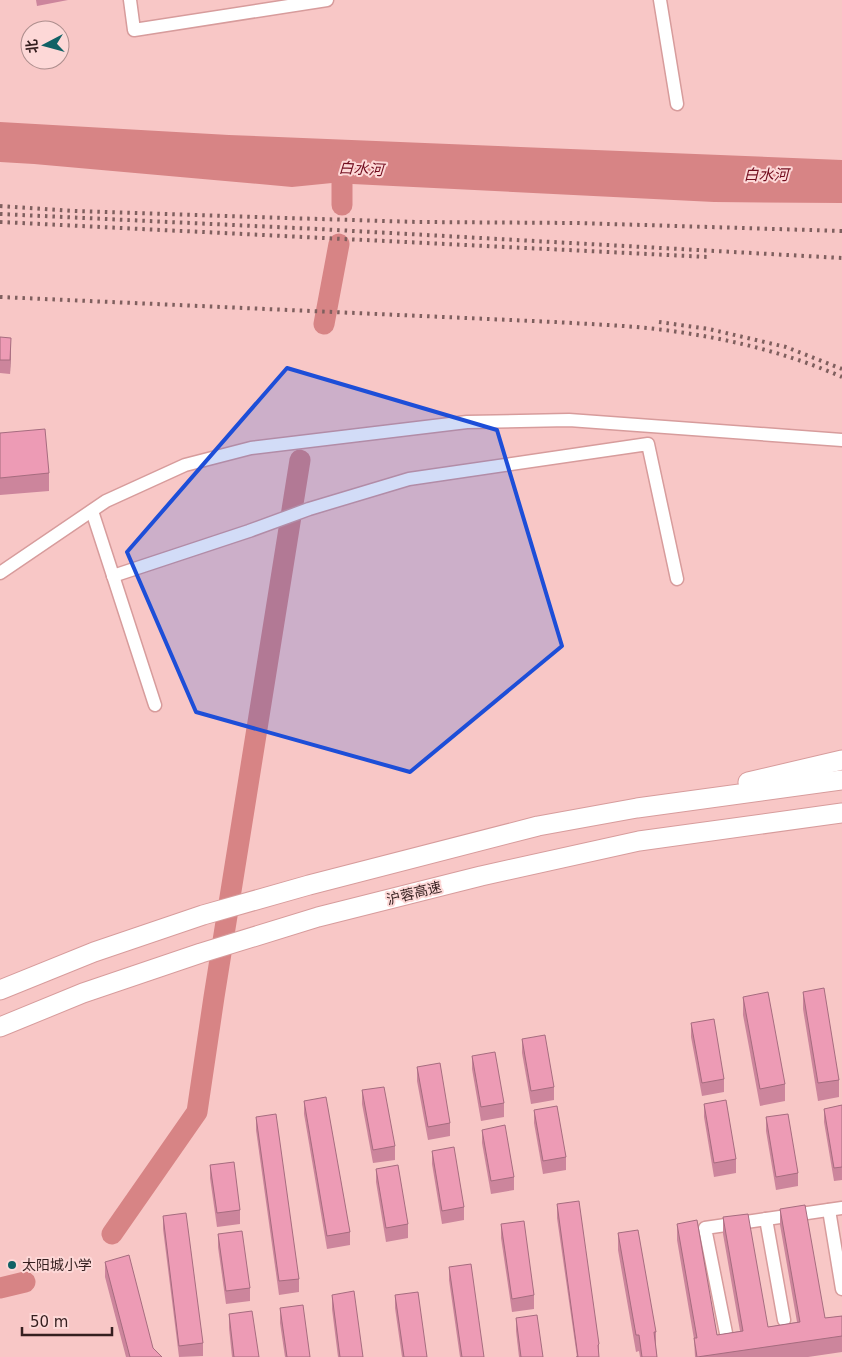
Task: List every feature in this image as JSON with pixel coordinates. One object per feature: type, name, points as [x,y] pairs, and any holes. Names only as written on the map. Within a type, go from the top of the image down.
[{"type":"highway","points":[[637,808],[842,760]]},
{"type":"highway","points":[[0,990],[94,952],[203,915],[309,885],[538,826],[637,808],[842,780]]},
{"type":"highway","name":"沪蓉高速","points":[[0,1027],[83,993],[236,941],[318,917],[481,876],[639,841],[842,813]]},
{"type":"street","points":[[130,0],[134,30],[327,0]]},
{"type":"street","points":[[660,0],[677,104]]},
{"type":"street","points":[[0,573],[106,501],[185,464],[251,448],[466,422],[569,420],[842,440]]},
{"type":"street","points":[[113,576],[310,509],[409,479],[648,444],[677,579]]},
{"type":"street","points":[[92,511],[154,705]]},
{"type":"street","points":[[726,1333],[705,1228],[842,1208]]},
{"type":"street","points":[[829,1210],[842,1289]]},
{"type":"street","points":[[766,1219],[784,1320]]},
{"type":"highlighted area","points":[[287,368],[497,430],[562,646],[410,772],[196,712],[127,552]]},
{"type":"water","name":"白水河","points":[[0,122],[229,135],[842,160],[842,203],[714,202],[332,183],[292,187],[0,162]]},
{"type":"building","points":[[0,337],[11,338],[10,360],[0,360]]},
{"type":"building","points":[[45,429],[49,473],[0,478],[0,433]]},
{"type":"building","points":[[824,988],[839,1080],[818,1083],[803,992]]},
{"type":"building","points":[[768,992],[785,1084],[760,1089],[743,997]]},
{"type":"building","points":[[714,1019],[724,1079],[702,1083],[691,1023]]},
{"type":"building","points":[[545,1035],[554,1087],[531,1091],[522,1039]]},
{"type":"building","points":[[495,1052],[504,1103],[481,1107],[472,1056]]},
{"type":"building","points":[[440,1063],[450,1123],[428,1127],[417,1067]]},
{"type":"building","points":[[384,1087],[395,1146],[373,1150],[362,1090]]},
{"type":"building","points":[[326,1097],[350,1232],[327,1236],[304,1101]]},
{"type":"building","points":[[726,1100],[736,1159],[714,1163],[704,1104]]},
{"type":"building","points":[[842,1105],[842,1167],[834,1168],[824,1109]]},
{"type":"building","points":[[557,1106],[566,1157],[543,1161],[534,1110]]},
{"type":"building","points":[[276,1114],[299,1279],[279,1281],[256,1117]]},
{"type":"building","points":[[788,1114],[798,1173],[776,1177],[766,1117]]},
{"type":"building","points":[[505,1125],[514,1177],[491,1181],[482,1130]]},
{"type":"building","points":[[454,1147],[464,1207],[442,1211],[432,1151]]},
{"type":"building","points":[[234,1162],[240,1210],[217,1213],[210,1165]]},
{"type":"building","points":[[398,1165],[408,1224],[386,1228],[376,1169]]},
{"type":"building","points":[[579,1201],[599,1344],[599,1357],[578,1357],[557,1204]]},
{"type":"building","points":[[805,1205],[825,1318],[842,1316],[842,1336],[697,1357],[694,1338],[697,1338],[677,1224],[697,1220],[717,1335],[743,1331],[723,1217],[748,1214],[768,1327],[800,1322],[780,1209]]},
{"type":"building","points":[[186,1213],[203,1343],[179,1346],[163,1216]]},
{"type":"building","points":[[524,1221],[534,1295],[512,1299],[501,1224]]},
{"type":"building","points":[[638,1230],[656,1332],[654,1332],[657,1357],[642,1357],[639,1335],[636,1335],[618,1233]]},
{"type":"building","points":[[242,1231],[250,1288],[226,1291],[218,1234]]},
{"type":"building","points":[[129,1255],[153,1348],[162,1357],[130,1357],[105,1262]]},
{"type":"building","points":[[471,1264],[484,1357],[462,1357],[449,1267]]},
{"type":"building","points":[[354,1291],[363,1357],[340,1357],[332,1295]]},
{"type":"building","points":[[418,1292],[427,1357],[404,1357],[395,1295]]},
{"type":"building","points":[[303,1305],[310,1357],[287,1357],[280,1308]]},
{"type":"building","points":[[252,1311],[259,1357],[234,1357],[229,1314]]},
{"type":"building","points":[[537,1315],[543,1357],[521,1357],[516,1318]]},
{"type":"waterway","points":[[342,168],[342,205]]},
{"type":"waterway","points":[[324,324],[339,244]]},
{"type":"waterway","points":[[112,1234],[197,1112],[300,460]]},
{"type":"waterway","points":[[0,1288],[25,1282]]},
{"type":"railway","points":[[0,206],[74,211],[418,222],[577,223],[842,231]]},
{"type":"railway","points":[[0,214],[318,229],[842,258]]},
{"type":"railway","points":[[0,222],[709,257]]},
{"type":"railway","points":[[0,297],[555,322],[647,328],[722,339],[771,351],[842,377]]},
{"type":"railway","points":[[659,322],[709,329],[786,347],[842,369]]},
{"type":"place","name":"太阳城小学","points":[[12,1265]]}]
